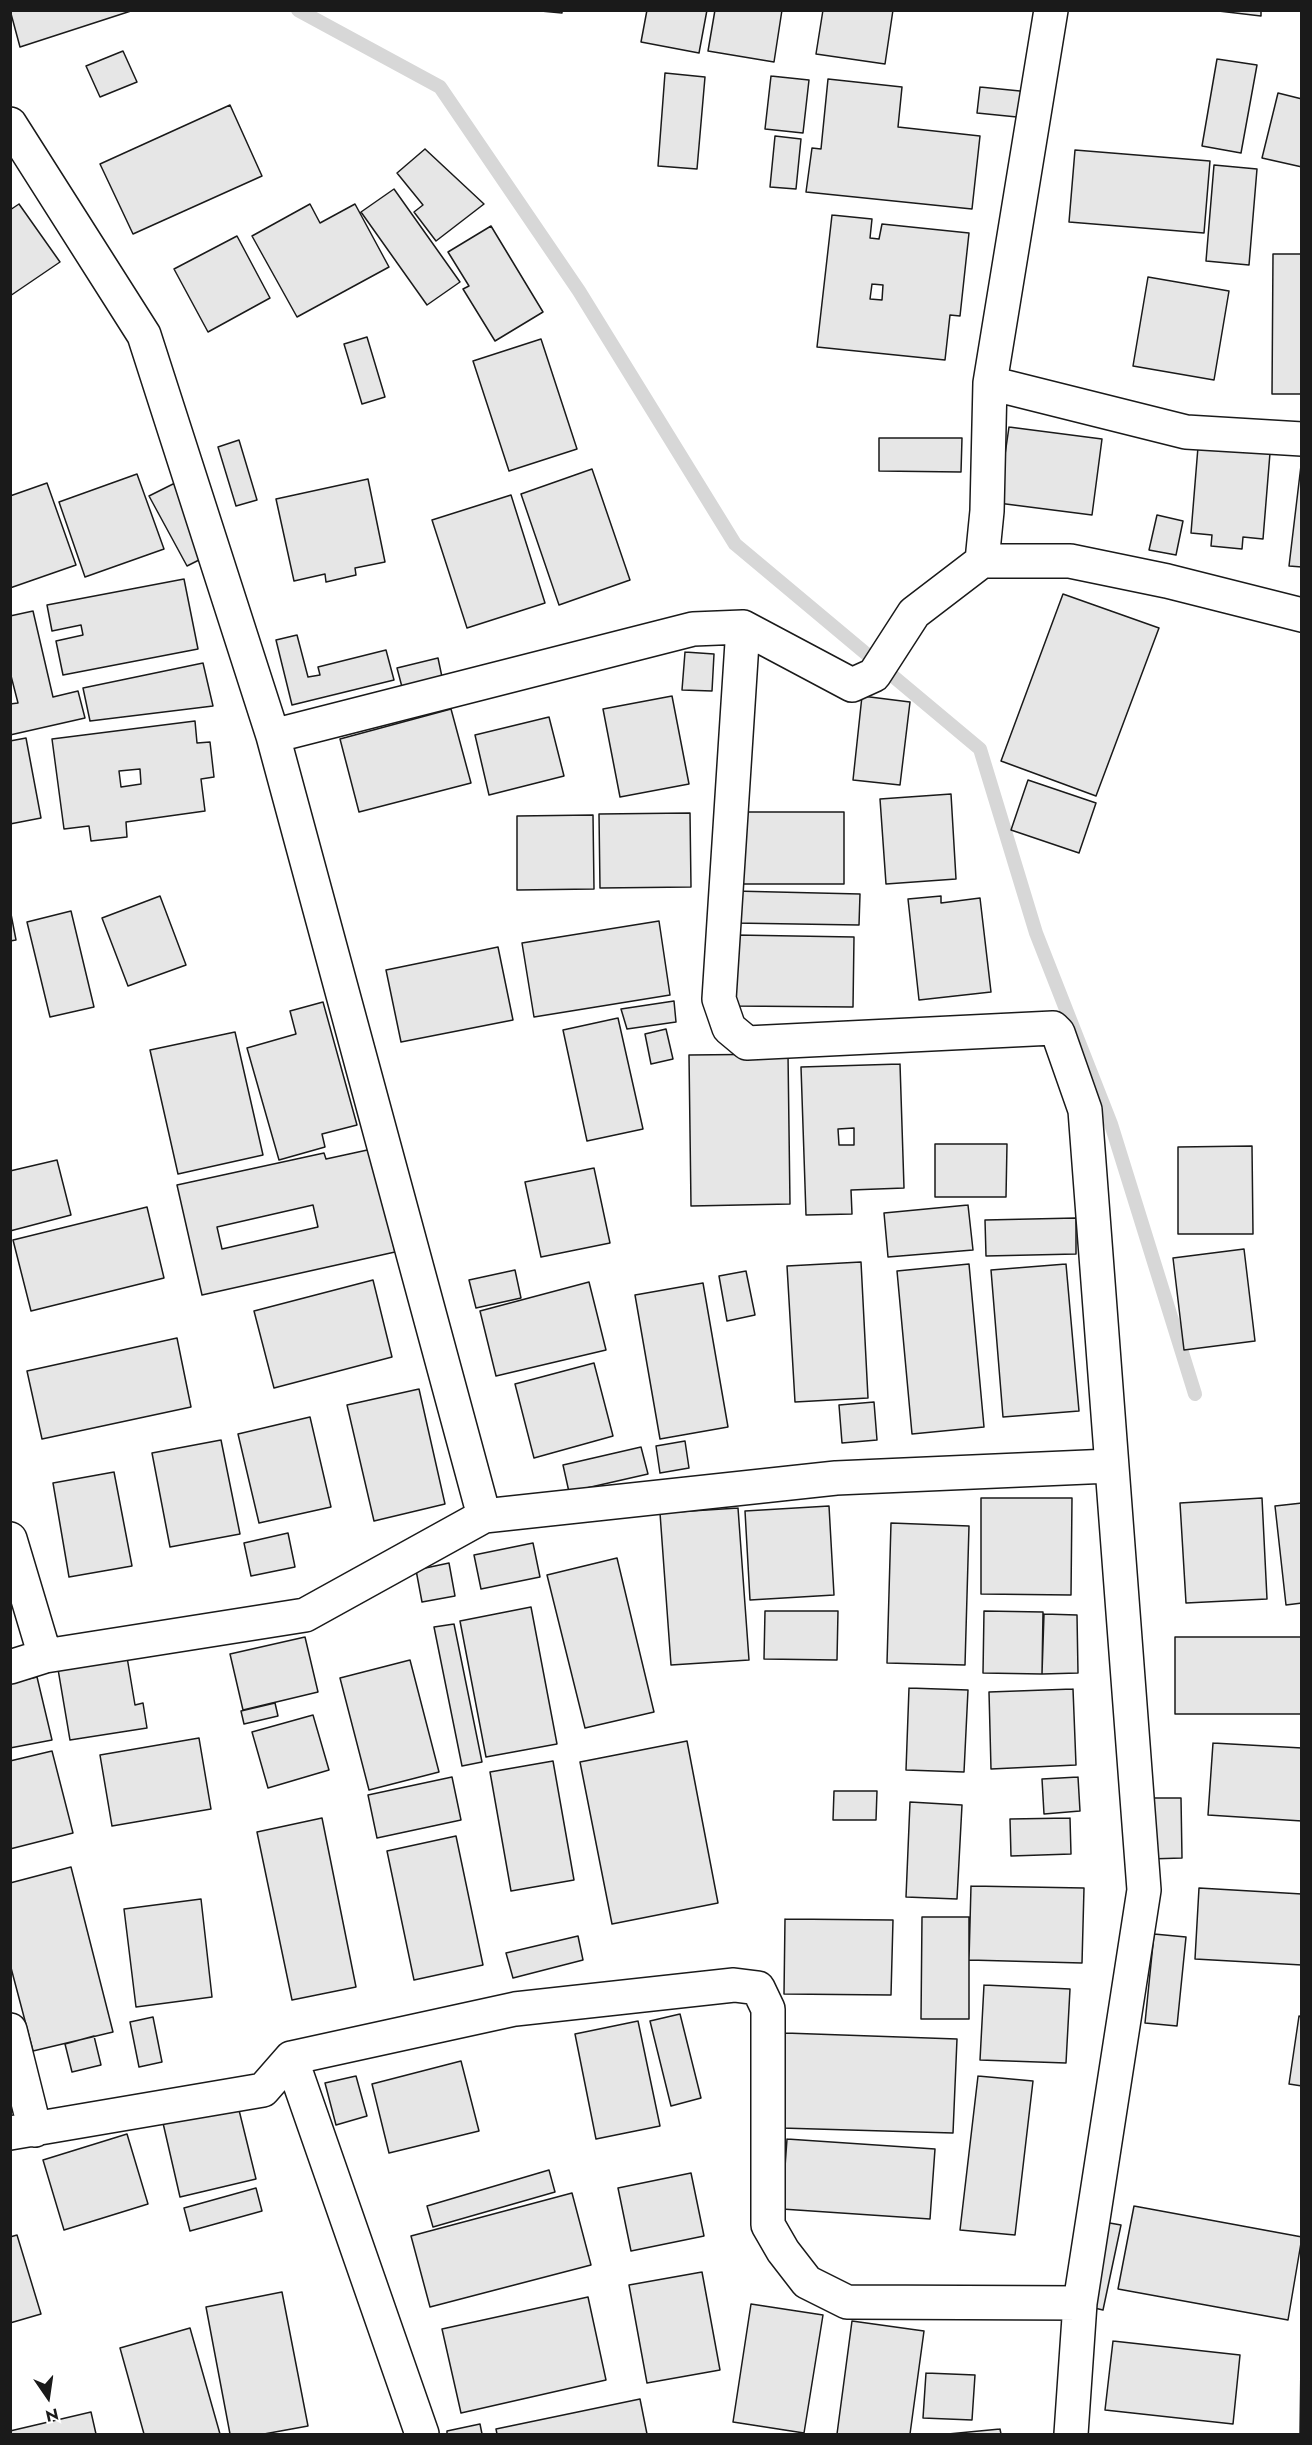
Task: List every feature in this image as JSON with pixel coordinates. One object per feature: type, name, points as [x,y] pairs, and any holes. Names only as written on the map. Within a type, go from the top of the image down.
[{"type":"street","points":[[982,561],[987,511],[990,383],[1051,10]]},
{"type":"street","points":[[10,124],[144,335],[273,736],[484,1516]]},
{"type":"street","points":[[990,383],[1186,432],[1302,439]]},
{"type":"street","points":[[273,736],[693,629],[743,627],[852,685],[874,675],[914,613],[982,561],[1070,561],[1167,581],[1302,615]]},
{"type":"street","points":[[743,627],[719,999],[729,1028],[747,1042],[1053,1028],[1058,1034],[1085,1110],[1110,1466],[1144,1890],[1080,2303],[1071,2434]]},
{"type":"street","points":[[10,1667],[45,1656],[306,1615],[484,1516],[837,1478],[1110,1466]]},
{"type":"street","points":[[10,1539],[45,1656]]},
{"type":"street","points":[[10,2030],[22,2131],[263,2090],[291,2058],[515,2009],[734,1985],[758,1988],[768,2010],[768,2225],[783,2251],[807,2282],[847,2302],[1080,2303]]},
{"type":"street","points":[[291,2058],[422,2434]]},
{"type":"building","points":[[10,10],[134,10],[20,47]]},
{"type":"building","points":[[530,10],[562,10],[562,13]]},
{"type":"building","points":[[647,10],[707,10],[699,53],[641,42]]},
{"type":"building","points":[[715,10],[782,10],[774,62],[708,51]]},
{"type":"building","points":[[823,10],[893,10],[885,64],[816,54]]},
{"type":"building","points":[[1210,10],[1261,10],[1261,16]]},
{"type":"building","points":[[123,51],[137,82],[100,97],[86,66]]},
{"type":"building","points":[[1217,59],[1257,65],[1241,153],[1202,146]]},
{"type":"building","points":[[665,73],[705,77],[697,169],[658,166]]},
{"type":"building","points":[[771,76],[809,80],[803,133],[765,129]]},
{"type":"building","points":[[828,79],[902,87],[898,127],[980,136],[972,209],[806,192],[812,148],[821,149]]},
{"type":"building","points":[[980,87],[1030,92],[1027,118],[977,113]]},
{"type":"building","points":[[1278,93],[1302,99],[1302,167],[1262,158]]},
{"type":"building","points":[[230,105],[262,176],[133,234],[100,164]]},
{"type":"building","points":[[775,136],[801,139],[796,189],[770,187]]},
{"type":"building","points":[[425,149],[484,204],[436,241],[414,212],[423,205],[397,173]]},
{"type":"building","points":[[1075,150],[1210,161],[1204,233],[1069,222]]},
{"type":"building","points":[[1214,165],[1257,169],[1249,265],[1206,261]]},
{"type":"building","points":[[394,189],[460,282],[427,305],[361,212]]},
{"type":"building","points":[[19,204],[60,262],[10,296],[10,210]]},
{"type":"building","points":[[310,204],[320,223],[355,204],[389,267],[297,317],[252,236]]},
{"type":"building","points":[[832,215],[872,219],[870,238],[879,239],[882,224],[969,233],[960,316],[950,315],[945,360],[817,347]],"holes":[[[872,284],[883,285],[882,300],[870,299]]]},
{"type":"building","points":[[491,226],[543,312],[495,341],[463,289],[469,286],[448,252]]},
{"type":"building","points":[[237,236],[270,298],[208,332],[174,269]]},
{"type":"building","points":[[1273,254],[1302,254],[1302,394],[1272,394]]},
{"type":"building","points":[[1148,277],[1229,291],[1214,380],[1133,366]]},
{"type":"building","points":[[367,337],[385,397],[362,404],[344,344]]},
{"type":"building","points":[[541,339],[577,449],[509,471],[473,361]]},
{"type":"building","points":[[1009,427],[1102,439],[1092,515],[998,503]]},
{"type":"building","points":[[879,438],[962,438],[961,472],[879,471]]},
{"type":"building","points":[[239,440],[257,500],[236,506],[218,447]]},
{"type":"building","points":[[1198,447],[1270,453],[1263,539],[1243,537],[1242,549],[1211,546],[1212,535],[1191,533]]},
{"type":"building","points":[[1302,457],[1302,567],[1289,566]]},
{"type":"building","points":[[592,469],[630,580],[559,605],[521,494]]},
{"type":"building","points":[[137,474],[164,549],[85,577],[59,502]]},
{"type":"building","points":[[368,479],[385,562],[355,568],[356,575],[326,582],[325,574],[294,581],[276,499]]},
{"type":"building","points":[[47,483],[76,565],[10,588],[10,496]]},
{"type":"building","points":[[175,483],[213,553],[187,566],[149,496]]},
{"type":"building","points":[[511,495],[545,603],[467,628],[432,520]]},
{"type":"building","points":[[1157,515],[1183,521],[1176,555],[1149,550]]},
{"type":"building","points":[[184,579],[198,649],[63,675],[56,641],[83,635],[81,625],[52,631],[47,605]]},
{"type":"building","points":[[1063,594],[1159,628],[1096,796],[1001,761]]},
{"type":"building","points":[[33,611],[53,697],[78,691],[85,718],[10,735],[10,704],[18,703],[10,672],[10,616]]},
{"type":"building","points":[[297,635],[308,677],[320,675],[318,667],[386,650],[394,680],[292,705],[276,640]]},
{"type":"building","points":[[685,652],[714,654],[712,691],[682,690]]},
{"type":"building","points":[[438,658],[442,677],[402,687],[397,668]]},
{"type":"building","points":[[203,663],[213,706],[90,721],[83,688]]},
{"type":"building","points":[[672,696],[689,784],[620,797],[603,709]]},
{"type":"building","points":[[862,696],[910,702],[900,785],[853,780]]},
{"type":"building","points":[[451,709],[471,783],[359,812],[340,739]]},
{"type":"building","points":[[549,717],[564,776],[489,795],[475,735]]},
{"type":"building","points":[[195,721],[197,743],[210,742],[214,777],[201,779],[205,811],[126,822],[127,837],[91,841],[89,826],[64,829],[52,739]],"holes":[[[140,769],[141,784],[121,787],[119,771]]]},
{"type":"building","points":[[26,738],[41,818],[10,824],[10,741]]},
{"type":"building","points":[[1028,780],[1096,803],[1079,853],[1011,830]]},
{"type":"building","points":[[951,794],[956,879],[886,884],[880,799]]},
{"type":"building","points":[[740,812],[844,812],[844,884],[740,884]]},
{"type":"building","points":[[690,813],[691,887],[600,888],[599,814]]},
{"type":"building","points":[[593,815],[594,889],[517,890],[517,816]]},
{"type":"building","points":[[734,891],[860,894],[859,925],[733,923]]},
{"type":"building","points":[[160,896],[186,965],[128,986],[102,918]]},
{"type":"building","points":[[941,896],[941,903],[980,898],[991,992],[919,1000],[908,899]]},
{"type":"building","points":[[10,909],[16,940],[10,941]]},
{"type":"building","points":[[71,911],[94,1007],[50,1017],[27,922]]},
{"type":"building","points":[[659,921],[670,995],[534,1017],[522,943]]},
{"type":"building","points":[[735,935],[854,937],[853,1007],[734,1006]]},
{"type":"building","points":[[498,947],[513,1020],[401,1042],[386,970]]},
{"type":"building","points":[[674,1001],[676,1022],[627,1029],[621,1009]]},
{"type":"building","points":[[323,1002],[357,1125],[322,1134],[325,1147],[279,1160],[247,1048],[296,1034],[290,1011]]},
{"type":"building","points":[[618,1018],[643,1129],[587,1141],[563,1030]]},
{"type":"building","points":[[666,1029],[673,1059],[651,1064],[645,1034]]},
{"type":"building","points":[[235,1032],[263,1155],[178,1174],[150,1050]]},
{"type":"building","points":[[788,1054],[790,1204],[691,1206],[689,1055]]},
{"type":"building","points":[[900,1064],[904,1188],[851,1190],[852,1214],[806,1215],[801,1067]],"holes":[[[854,1128],[854,1145],[839,1145],[838,1129]]]},
{"type":"building","points":[[935,1144],[1007,1144],[1006,1197],[935,1197]]},
{"type":"building","points":[[1252,1146],[1253,1234],[1178,1234],[1178,1147]]},
{"type":"building","points":[[372,1149],[395,1252],[202,1295],[177,1185],[324,1153],[326,1159]],"holes":[[[313,1205],[318,1227],[222,1249],[217,1227]]]},
{"type":"building","points":[[57,1160],[71,1215],[10,1231],[10,1171]]},
{"type":"building","points":[[594,1168],[610,1243],[541,1257],[525,1182]]},
{"type":"building","points":[[968,1205],[973,1250],[888,1257],[884,1213]]},
{"type":"building","points":[[147,1207],[164,1278],[31,1311],[13,1240]]},
{"type":"building","points":[[1076,1218],[1076,1254],[986,1256],[985,1220]]},
{"type":"building","points":[[1244,1249],[1255,1341],[1184,1350],[1173,1258]]},
{"type":"building","points":[[861,1262],[868,1398],[795,1402],[787,1266]]},
{"type":"building","points":[[969,1264],[984,1427],[912,1434],[897,1271]]},
{"type":"building","points":[[1066,1264],[1079,1411],[1003,1417],[991,1270]]},
{"type":"building","points":[[515,1270],[521,1298],[476,1308],[469,1280]]},
{"type":"building","points":[[746,1271],[755,1315],[727,1321],[719,1276]]},
{"type":"building","points":[[373,1280],[392,1357],[274,1388],[254,1311]]},
{"type":"building","points":[[589,1282],[606,1350],[496,1376],[480,1311]]},
{"type":"building","points":[[703,1283],[728,1427],[660,1439],[635,1295]]},
{"type":"building","points":[[177,1338],[191,1407],[42,1439],[27,1371]]},
{"type":"building","points":[[594,1363],[613,1436],[534,1458],[515,1384]]},
{"type":"building","points":[[419,1389],[445,1504],[374,1521],[347,1405]]},
{"type":"building","points":[[874,1402],[877,1440],[842,1443],[839,1405]]},
{"type":"building","points":[[310,1417],[331,1507],[259,1523],[238,1434]]},
{"type":"building","points":[[221,1440],[240,1534],[170,1547],[152,1453]]},
{"type":"building","points":[[685,1441],[689,1468],[660,1473],[656,1446]]},
{"type":"building","points":[[641,1447],[648,1474],[569,1492],[563,1465]]},
{"type":"building","points":[[114,1472],[132,1566],[69,1577],[53,1483]]},
{"type":"building","points":[[981,1498],[1072,1498],[1071,1595],[981,1594]]},
{"type":"building","points":[[1262,1498],[1267,1599],[1186,1603],[1180,1503]]},
{"type":"building","points":[[1302,1503],[1302,1603],[1286,1605],[1275,1506]]},
{"type":"building","points":[[829,1506],[834,1595],[750,1600],[745,1511]]},
{"type":"building","points":[[738,1508],[749,1660],[671,1665],[660,1513]]},
{"type":"building","points":[[891,1523],[969,1526],[965,1665],[887,1663]]},
{"type":"building","points":[[288,1533],[295,1567],[251,1576],[244,1543]]},
{"type":"building","points":[[533,1543],[540,1577],[481,1589],[474,1555]]},
{"type":"building","points":[[617,1558],[654,1712],[585,1728],[547,1575]]},
{"type":"building","points":[[449,1563],[455,1596],[422,1602],[416,1570]]},
{"type":"building","points":[[531,1607],[557,1744],[486,1757],[460,1621]]},
{"type":"building","points":[[765,1611],[838,1611],[837,1660],[764,1659]]},
{"type":"building","points":[[984,1611],[1043,1612],[1042,1674],[983,1673]]},
{"type":"building","points":[[1044,1614],[1077,1615],[1078,1673],[1042,1674]]},
{"type":"building","points":[[454,1624],[482,1762],[462,1766],[434,1627]]},
{"type":"building","points":[[305,1637],[318,1692],[243,1710],[230,1654]]},
{"type":"building","points":[[1175,1637],[1302,1637],[1302,1714],[1175,1714]]},
{"type":"building","points":[[127,1657],[135,1705],[143,1703],[147,1728],[70,1740],[58,1669]]},
{"type":"building","points":[[410,1660],[439,1772],[369,1790],[340,1678]]},
{"type":"building","points":[[37,1677],[52,1740],[10,1748],[10,1683]]},
{"type":"building","points":[[909,1688],[968,1690],[964,1772],[906,1770]]},
{"type":"building","points":[[1073,1689],[1076,1765],[991,1769],[989,1692]]},
{"type":"building","points":[[275,1703],[278,1716],[244,1724],[241,1711]]},
{"type":"building","points":[[313,1715],[329,1770],[268,1788],[252,1732]]},
{"type":"building","points":[[199,1738],[211,1809],[112,1826],[100,1755]]},
{"type":"building","points":[[687,1741],[718,1903],[612,1924],[580,1762]]},
{"type":"building","points":[[1213,1743],[1302,1748],[1302,1821],[1208,1815]]},
{"type":"building","points":[[52,1751],[73,1833],[10,1849],[10,1761]]},
{"type":"building","points":[[553,1761],[574,1880],[511,1891],[490,1772]]},
{"type":"building","points":[[452,1777],[461,1820],[377,1838],[368,1795]]},
{"type":"building","points":[[1078,1777],[1080,1811],[1044,1814],[1042,1779]]},
{"type":"building","points":[[834,1791],[877,1791],[876,1820],[833,1820]]},
{"type":"building","points":[[1148,1798],[1181,1798],[1182,1858],[1149,1859]]},
{"type":"building","points":[[910,1802],[962,1805],[957,1899],[906,1897]]},
{"type":"building","points":[[322,1818],[356,1987],[292,2000],[257,1832]]},
{"type":"building","points":[[1070,1818],[1071,1854],[1011,1856],[1010,1819]]},
{"type":"building","points":[[456,1836],[483,1965],[414,1980],[387,1851]]},
{"type":"building","points":[[71,1867],[113,2032],[33,2051],[10,1964],[10,1883]]},
{"type":"building","points":[[971,1886],[1084,1888],[1082,1963],[969,1960]]},
{"type":"building","points":[[1199,1888],[1302,1894],[1302,1965],[1195,1959]]},
{"type":"building","points":[[201,1899],[212,1997],[136,2007],[124,1909]]},
{"type":"building","points":[[922,1917],[969,1917],[969,2019],[921,2019]]},
{"type":"building","points":[[785,1919],[893,1920],[891,1995],[784,1994]]},
{"type":"building","points":[[1154,1934],[1186,1937],[1177,2026],[1145,2023]]},
{"type":"building","points":[[578,1936],[583,1960],[513,1978],[506,1953]]},
{"type":"building","points":[[984,1985],[1070,1989],[1066,2063],[980,2060]]},
{"type":"building","points":[[680,2014],[701,2098],[671,2106],[650,2021]]},
{"type":"building","points":[[1299,2016],[1302,2017],[1302,2086],[1289,2084]]},
{"type":"building","points":[[153,2017],[162,2062],[139,2067],[130,2022]]},
{"type":"building","points":[[638,2021],[660,2126],[596,2139],[575,2034]]},
{"type":"building","points":[[785,2033],[957,2039],[953,2133],[781,2128]]},
{"type":"building","points":[[94,2036],[101,2065],[72,2072],[65,2044]]},
{"type":"building","points":[[461,2061],[479,2131],[389,2153],[372,2084]]},
{"type":"building","points":[[356,2076],[367,2116],[336,2125],[325,2083]]},
{"type":"building","points":[[978,2076],[1033,2081],[1015,2235],[960,2230]]},
{"type":"building","points":[[238,2106],[256,2179],[180,2197],[163,2123]]},
{"type":"building","points":[[127,2134],[148,2204],[64,2230],[43,2160]]},
{"type":"building","points":[[787,2139],[935,2149],[930,2219],[782,2209]]},
{"type":"building","points":[[549,2170],[555,2192],[433,2227],[427,2206]]},
{"type":"building","points":[[691,2173],[704,2236],[631,2251],[618,2188]]},
{"type":"building","points":[[256,2188],[262,2211],[190,2231],[184,2208]]},
{"type":"building","points":[[572,2193],[591,2265],[430,2307],[411,2236]]},
{"type":"building","points":[[1134,2206],[1302,2237],[1288,2320],[1118,2289]]},
{"type":"building","points":[[1104,2222],[1121,2225],[1103,2310],[1086,2306]]},
{"type":"building","points":[[17,2235],[41,2314],[10,2323],[10,2237]]},
{"type":"building","points":[[702,2272],[720,2370],[647,2383],[629,2285]]},
{"type":"building","points":[[282,2292],[308,2426],[264,2434],[230,2434],[206,2307]]},
{"type":"building","points":[[588,2297],[606,2380],[461,2413],[442,2329]]},
{"type":"building","points":[[751,2304],[823,2315],[804,2433],[733,2422]]},
{"type":"building","points":[[852,2321],[924,2331],[910,2434],[837,2434]]},
{"type":"building","points":[[190,2328],[220,2434],[144,2434],[120,2348]]},
{"type":"building","points":[[1113,2341],[1240,2355],[1233,2424],[1105,2410]]},
{"type":"building","points":[[1301,2358],[1302,2434],[1300,2434]]},
{"type":"building","points":[[926,2373],[975,2375],[972,2420],[923,2418]]},
{"type":"building","points":[[640,2399],[647,2434],[497,2434],[496,2429]]},
{"type":"building","points":[[91,2412],[96,2434],[10,2434],[10,2431]]},
{"type":"building","points":[[480,2424],[482,2434],[447,2434],[447,2431]]},
{"type":"building","points":[[1000,2429],[1001,2434],[948,2434]]},
{"type":"waterway","points":[[298,10],[440,87],[579,291],[735,544],[980,749],[1036,933],[1111,1124],[1195,1394]]}]
